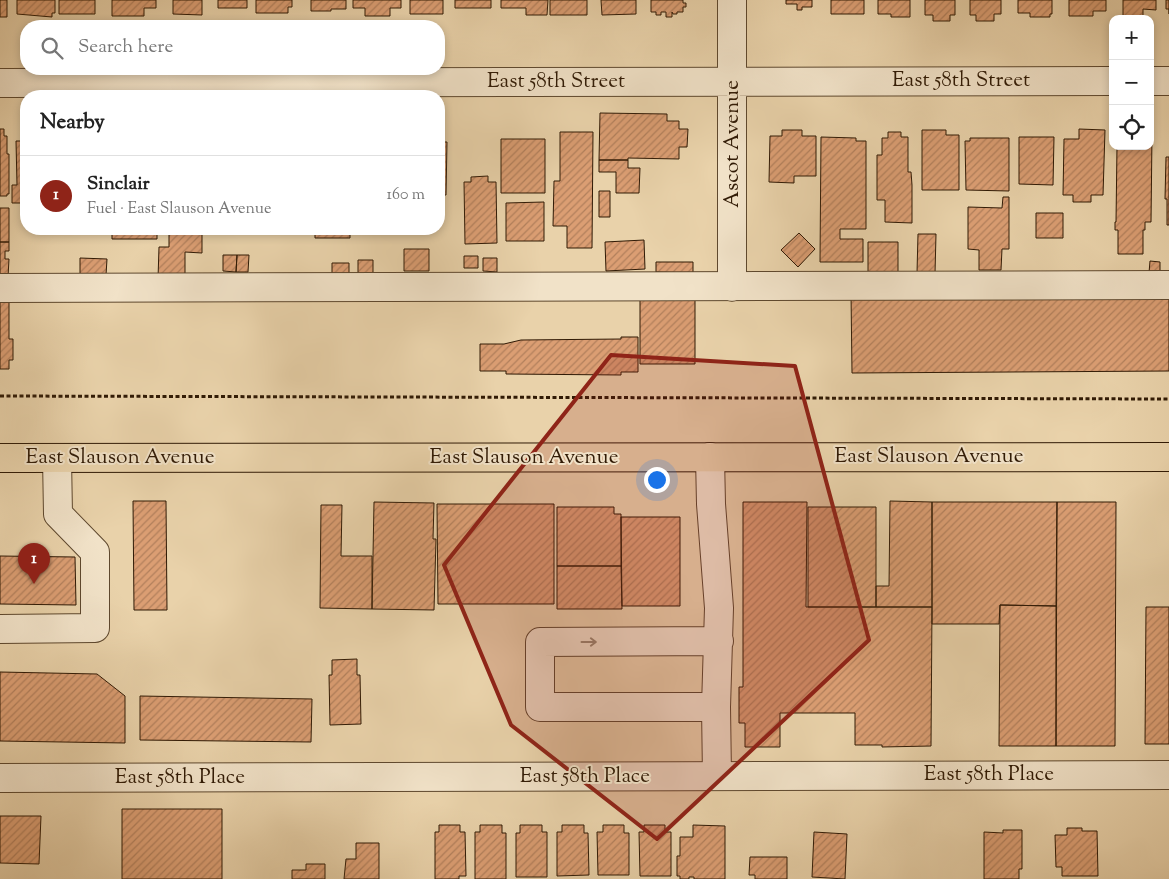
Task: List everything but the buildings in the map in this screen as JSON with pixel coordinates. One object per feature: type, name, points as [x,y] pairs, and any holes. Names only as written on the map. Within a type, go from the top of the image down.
[{"type":"main road","name":"East Slauson Avenue","points":[[0,458],[1169,457]]},
{"type":"street","name":"Ascot Avenue","points":[[732,0],[732,287]]},
{"type":"street","name":"East 58th Street","points":[[0,83],[1109,81]]},
{"type":"street","points":[[1154,81],[1169,81]]},
{"type":"street","points":[[0,288],[1169,286]]},
{"type":"street","points":[[710,457],[719,608],[716,707],[717,776]]},
{"type":"street","points":[[0,629],[95,628],[95,552],[58,514],[56,458]]},
{"type":"street","points":[[716,707],[540,706],[540,642],[719,641]]},
{"type":"street","name":"East 58th Place","points":[[0,778],[1169,775]]},
{"type":"path","points":[[0,396],[1169,399]]},
{"type":"highlighted area","points":[[611,355],[795,366],[869,640],[657,839],[511,725],[444,565]]},
{"type":"place","name":"Sinclair","points":[[34,584]]}]
